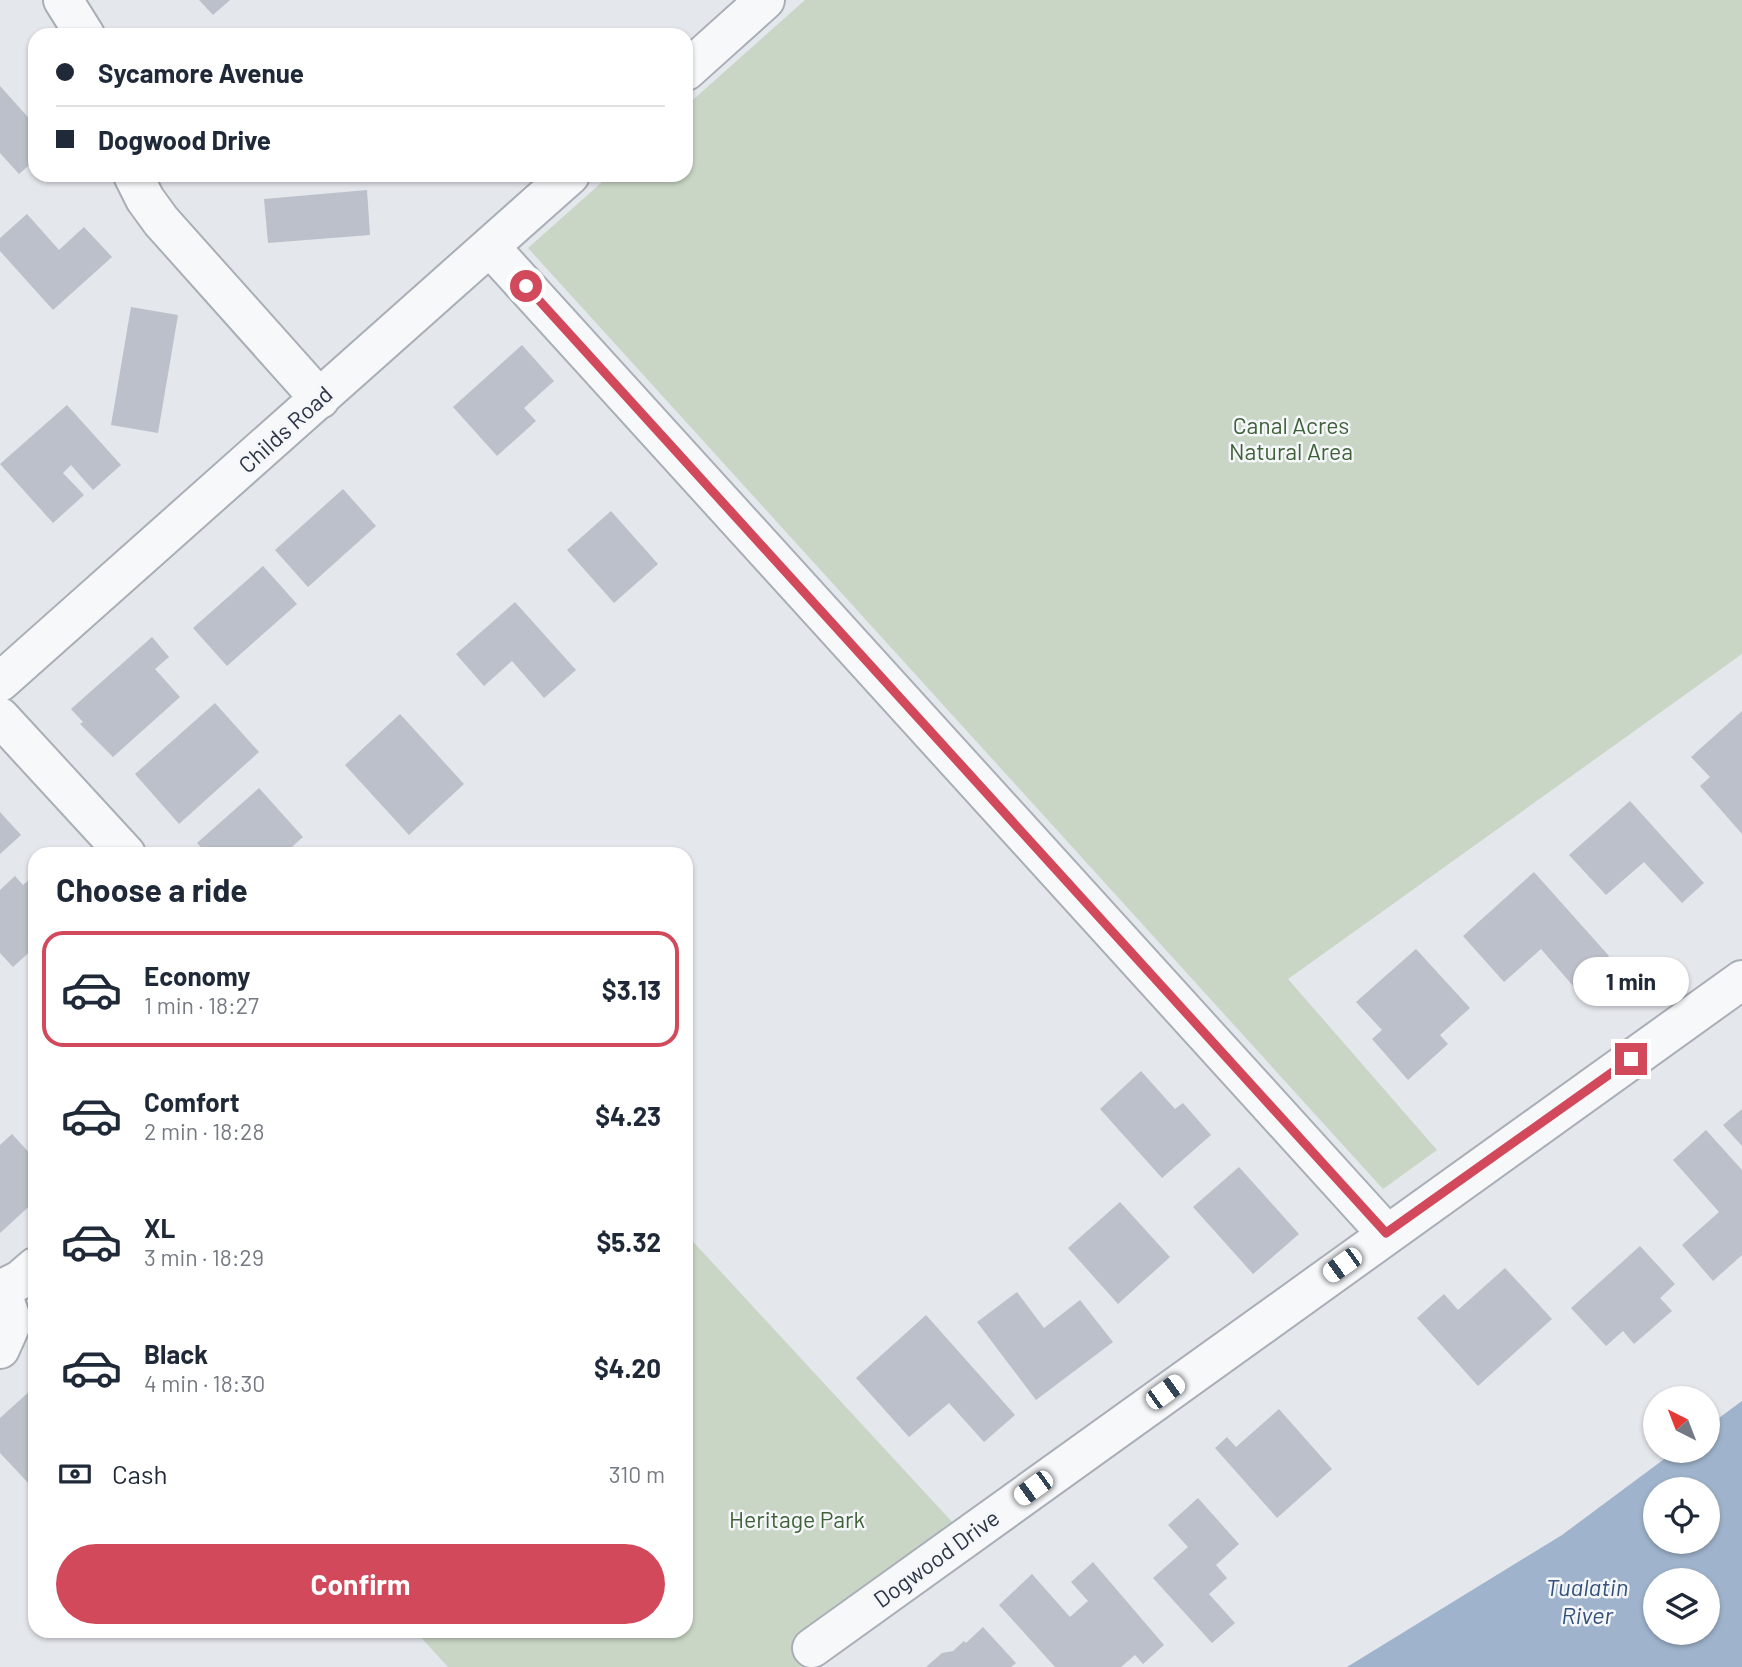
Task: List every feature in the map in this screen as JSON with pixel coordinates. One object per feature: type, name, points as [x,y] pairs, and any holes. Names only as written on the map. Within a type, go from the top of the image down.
[{"type":"street","points":[[63,0],[81,28]]},
{"type":"street","points":[[693,65],[765,0]]},
{"type":"street","points":[[136,182],[161,221],[320,399]]},
{"type":"street","name":"Childs Road","points":[[0,682],[562,182]]},
{"type":"street","points":[[490,247],[1386,1233]]},
{"type":"street","points":[[0,717],[120,847]]},
{"type":"street","name":"Dogwood Drive","points":[[812,1648],[1386,1233],[1742,980]]},
{"type":"street","points":[[0,1349],[12,1322],[0,1290],[20,1280],[28,1273]]},
{"type":"green space","name":"Canal Acres Natural Area","points":[[805,0],[1742,0],[1742,654],[1288,979],[1437,1150],[1383,1189],[528,248],[602,182],[693,182],[693,100]]},
{"type":"green space","name":"Heritage Park","points":[[693,1242],[954,1524],[803,1667],[448,1667],[421,1638],[693,1638]]},
{"type":"water","name":"Tualatin River","points":[[1742,1401],[1742,1667],[1347,1667],[1562,1535],[1659,1463],[1720,1463],[1720,1417]]},
{"type":"building","points":[[199,0],[230,0],[213,15]]},
{"type":"building","points":[[0,86],[28,117],[28,166],[19,174],[0,153]]},
{"type":"building","points":[[367,190],[370,235],[268,243],[264,199]]},
{"type":"building","points":[[27,214],[59,250],[84,227],[112,257],[53,310],[0,251],[0,238]]},
{"type":"building","points":[[131,307],[178,315],[158,433],[111,425]]},
{"type":"building","points":[[522,345],[554,381],[524,408],[536,421],[497,456],[453,407]]},
{"type":"building","points":[[67,405],[121,465],[93,490],[71,465],[63,473],[84,495],[53,523],[0,464]]},
{"type":"building","points":[[343,489],[376,526],[308,587],[275,550]]},
{"type":"building","points":[[611,511],[658,564],[614,603],[567,550]]},
{"type":"building","points":[[263,566],[297,604],[227,666],[193,628]]},
{"type":"building","points":[[515,602],[576,670],[544,698],[512,661],[484,686],[456,654]]},
{"type":"building","points":[[152,637],[169,657],[155,669],[180,697],[113,757],[80,724],[83,722],[71,709]]},
{"type":"building","points":[[215,703],[259,752],[179,824],[135,774]]},
{"type":"building","points":[[1742,711],[1742,834],[1700,786],[1710,777],[1691,757]]},
{"type":"building","points":[[400,714],[464,784],[409,835],[345,765]]},
{"type":"building","points":[[259,788],[303,837],[292,847],[201,847],[197,843]]},
{"type":"building","points":[[1630,801],[1704,883],[1682,903],[1644,862],[1606,895],[1569,855]]},
{"type":"building","points":[[0,812],[21,835],[0,854]]},
{"type":"building","points":[[1534,872],[1609,956],[1574,987],[1541,949],[1504,982],[1463,936]]},
{"type":"building","points":[[15,876],[23,885],[28,881],[28,953],[13,967],[0,953],[0,890]]},
{"type":"building","points":[[1416,949],[1470,1008],[1440,1035],[1448,1044],[1408,1080],[1372,1039],[1382,1030],[1356,1002]]},
{"type":"building","points":[[1141,1071],[1175,1109],[1183,1103],[1211,1135],[1162,1178],[1100,1109]]},
{"type":"building","points":[[1742,1109],[1742,1146],[1723,1125]]},
{"type":"building","points":[[1706,1130],[1742,1170],[1742,1255],[1713,1281],[1682,1245],[1719,1212],[1673,1160]]},
{"type":"building","points":[[12,1134],[28,1151],[28,1207],[0,1233],[0,1145]]},
{"type":"building","points":[[1239,1167],[1299,1234],[1253,1274],[1193,1207]]},
{"type":"building","points":[[1120,1202],[1170,1257],[1118,1304],[1068,1248]]},
{"type":"building","points":[[1640,1246],[1675,1284],[1660,1298],[1672,1311],[1634,1344],[1623,1331],[1606,1346],[1571,1308]]},
{"type":"building","points":[[1505,1268],[1552,1319],[1478,1386],[1417,1318],[1444,1294],[1458,1310]]},
{"type":"building","points":[[1017,1292],[1044,1328],[1080,1300],[1113,1342],[1036,1400],[977,1322]]},
{"type":"building","points":[[926,1315],[1015,1415],[984,1442],[949,1403],[909,1437],[856,1378]]},
{"type":"building","points":[[28,1393],[28,1483],[0,1453],[0,1418]]},
{"type":"building","points":[[1279,1409],[1332,1469],[1277,1518],[1215,1448],[1227,1437],[1236,1447]]},
{"type":"building","points":[[1198,1498],[1239,1544],[1216,1565],[1227,1578],[1209,1594],[1235,1623],[1212,1643],[1153,1578],[1188,1547],[1168,1525]]},
{"type":"building","points":[[1093,1562],[1164,1645],[1143,1664],[1135,1655],[1121,1667],[1055,1667],[999,1605],[1032,1574],[1070,1617],[1088,1601],[1071,1582]]},
{"type":"building","points":[[983,1627],[1016,1663],[1011,1667],[926,1667],[942,1653],[953,1651],[964,1641],[966,1643]]},
{"type":"route","points":[[526,286],[1386,1233],[1631,1059]]}]
